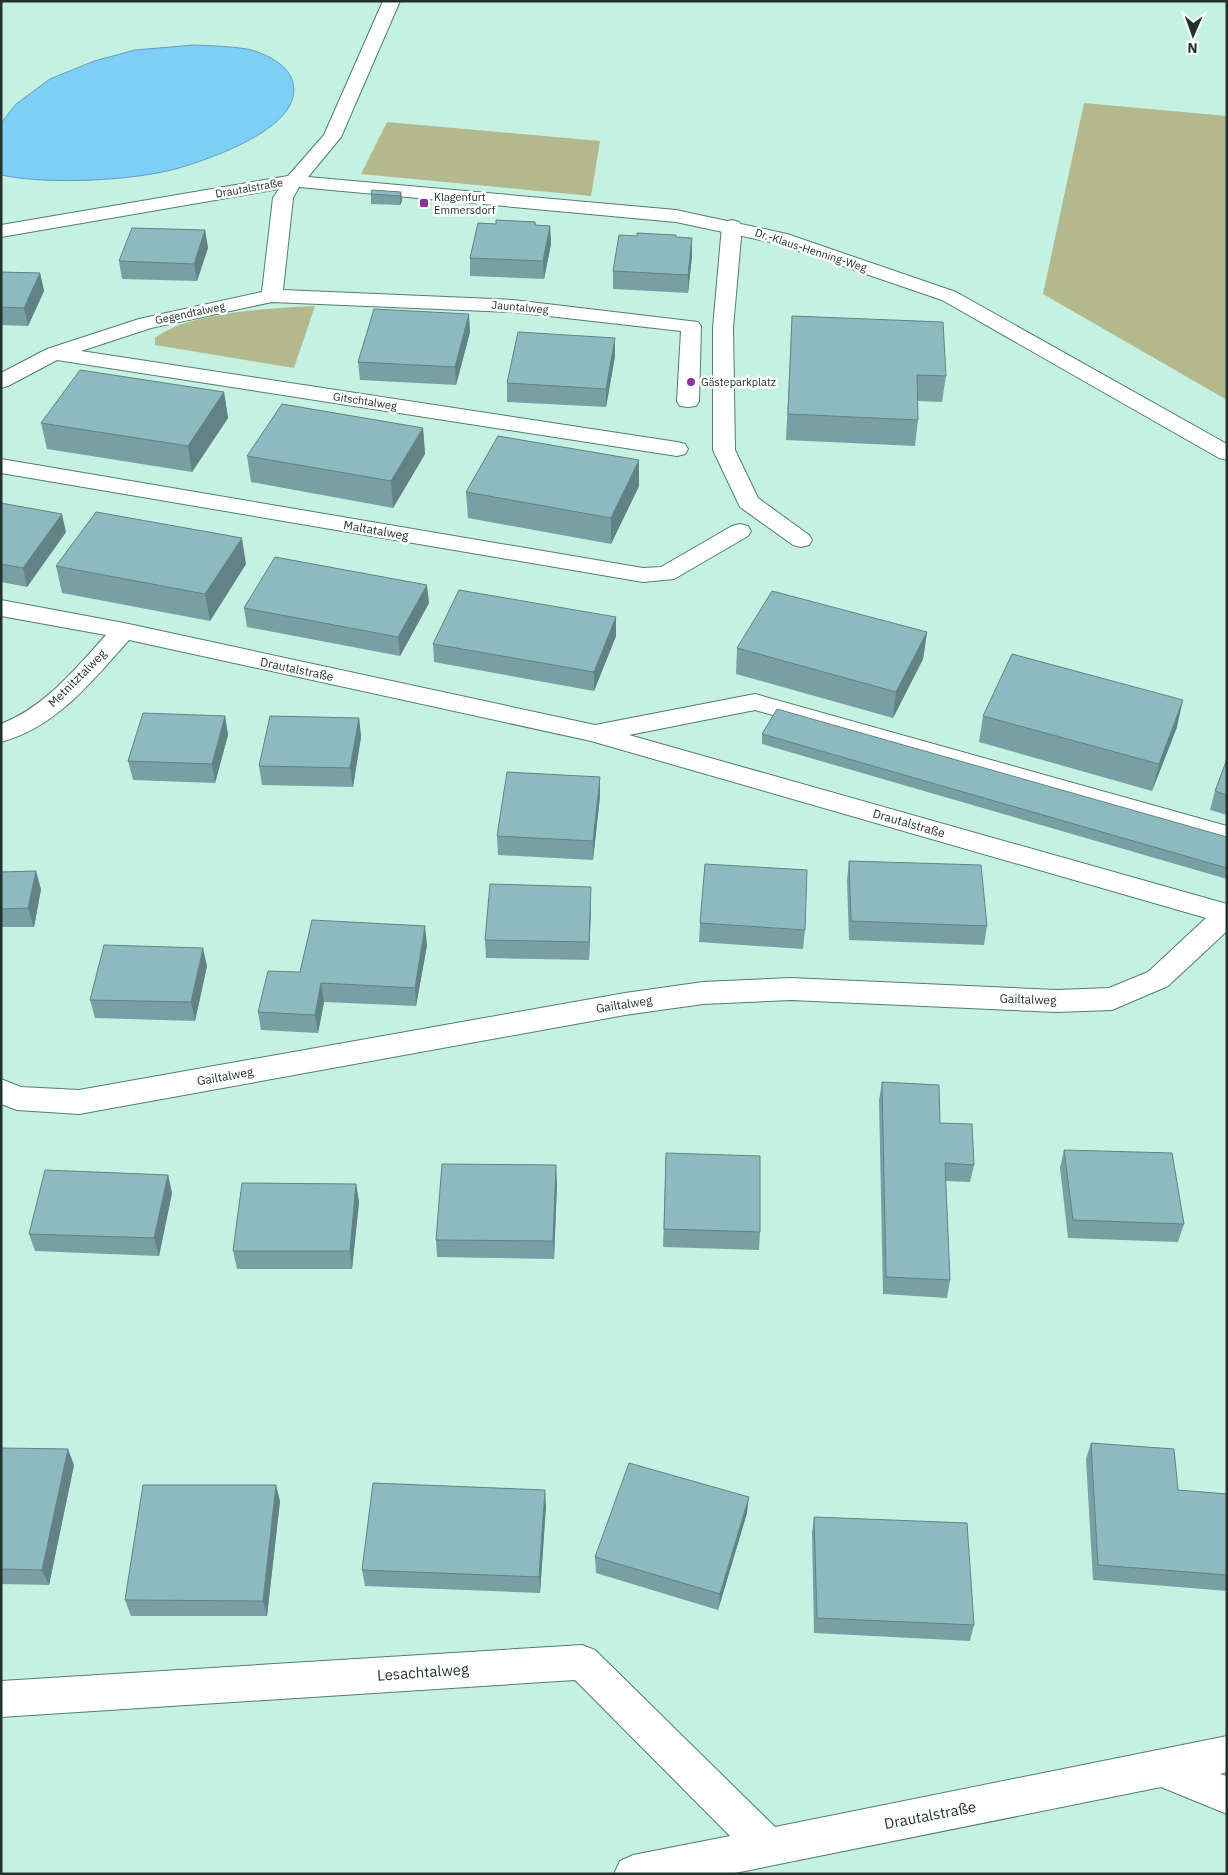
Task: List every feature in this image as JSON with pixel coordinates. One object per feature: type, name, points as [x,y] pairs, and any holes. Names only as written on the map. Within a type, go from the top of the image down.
[{"type":"street","name":"Drautalstraße","points":[[1,231],[294,181],[332,137],[392,1]]},
{"type":"street","name":"Dr.-Klaus-Henning-Weg","points":[[294,181],[676,216],[732,226],[780,238],[949,296],[1227,453]]},
{"type":"street","points":[[272,296],[283,198],[294,181]]},
{"type":"street","points":[[732,226],[723,328],[724,450],[748,502],[801,540]]},
{"type":"street","name":"Gegendtalweg","points":[[1,382],[54,353],[146,323],[272,296]]},
{"type":"street","name":"Jauntalweg","points":[[272,296],[513,306],[691,326],[688,401]]},
{"type":"street","name":"Gitschtalweg","points":[[54,353],[677,449]]},
{"type":"street","name":"Maltatalweg","points":[[1,466],[643,575],[666,574],[740,531]]},
{"type":"street","name":"Drautalstraße","points":[[1,608],[124,631],[592,733],[1227,914]]},
{"type":"street","name":"Metnitztalweg","points":[[1,734],[18,729],[58,700],[124,631]]},
{"type":"street","name":"Drautalstraße","points":[[592,733],[638,726],[755,702],[1227,835]]},
{"type":"street","name":"Gailtalweg","points":[[1,1090],[17,1098],[79,1102],[624,1004],[703,992],[791,989],[1057,1000],[1112,999],[1158,979],[1227,914]]},
{"type":"street","name":"Lesachtalweg","points":[[1,1699],[582,1662],[768,1847]]},
{"type":"street","name":"Drautalstraße","points":[[633,1874],[1161,1769],[1227,1754]]},
{"type":"street","points":[[1161,1769],[1227,1795]]},
{"type":"green space","points":[[1084,103],[1227,116],[1227,400],[1043,294]]},
{"type":"green space","points":[[387,122],[600,141],[591,196],[361,174]]},
{"type":"green space","points":[[315,306],[294,368],[155,345],[155,338],[170,329],[188,322],[255,310]]},
{"type":"water","points":[[194,45],[247,49],[266,55],[278,62],[291,77],[294,94],[287,110],[273,124],[255,137],[213,156],[179,168],[115,179],[66,181],[1,175],[1,123],[16,104],[50,79],[94,61],[135,50]]},
{"type":"building","points":[[372,190],[401,192],[400,196],[371,194]]},
{"type":"building","points":[[496,220],[535,222],[535,225],[550,226],[543,261],[470,258],[478,223],[496,224]]},
{"type":"building","points":[[132,228],[205,230],[194,264],[119,261]]},
{"type":"building","points":[[637,233],[676,235],[676,237],[692,238],[688,275],[613,271],[619,235],[637,236]]},
{"type":"building","points":[[1,272],[40,273],[24,308],[1,307]]},
{"type":"building","points":[[374,309],[469,314],[455,367],[358,362]]},
{"type":"building","points":[[792,316],[943,322],[946,376],[917,375],[918,420],[788,414]]},
{"type":"building","points":[[518,332],[615,338],[606,389],[507,383]]},
{"type":"building","points":[[80,370],[224,392],[188,446],[41,423]]},
{"type":"building","points":[[282,404],[423,428],[391,481],[247,456]]},
{"type":"building","points":[[498,436],[639,460],[611,518],[466,492]]},
{"type":"building","points":[[1,503],[62,514],[23,568],[1,564]]},
{"type":"building","points":[[96,512],[242,538],[205,594],[56,566]]},
{"type":"building","points":[[275,557],[427,585],[398,637],[244,608]]},
{"type":"building","points":[[459,590],[616,617],[594,672],[433,644]]},
{"type":"building","points":[[772,591],[927,632],[896,692],[737,648]]},
{"type":"building","points":[[1012,654],[1183,700],[1159,764],[983,716]]},
{"type":"building","points":[[777,709],[1227,837],[1227,868],[762,734]]},
{"type":"building","points":[[143,713],[225,716],[212,764],[128,761]]},
{"type":"building","points":[[270,716],[359,718],[350,768],[259,766]]},
{"type":"building","points":[[1227,759],[1227,795],[1215,791]]},
{"type":"building","points":[[507,772],[600,777],[593,841],[497,836]]},
{"type":"building","points":[[849,861],[981,865],[987,926],[851,921]]},
{"type":"building","points":[[705,864],[807,870],[805,930],[700,923]]},
{"type":"building","points":[[36,871],[28,908],[1,909],[1,872]]},
{"type":"building","points":[[490,884],[591,887],[589,942],[485,940]]},
{"type":"building","points":[[312,920],[425,926],[415,988],[321,983],[315,1015],[258,1012],[268,971],[300,972]]},
{"type":"building","points":[[104,945],[203,948],[191,1002],[90,1000]]},
{"type":"building","points":[[882,1082],[939,1085],[940,1123],[972,1124],[974,1165],[945,1163],[950,1280],[886,1277]]},
{"type":"building","points":[[1064,1150],[1172,1153],[1184,1224],[1073,1220]]},
{"type":"building","points":[[666,1153],[760,1156],[760,1232],[664,1229]]},
{"type":"building","points":[[442,1164],[556,1165],[553,1241],[436,1240]]},
{"type":"building","points":[[45,1170],[168,1175],[154,1238],[29,1234]]},
{"type":"building","points":[[242,1183],[356,1184],[350,1251],[233,1251]]},
{"type":"building","points":[[1091,1443],[1174,1449],[1178,1490],[1227,1494],[1227,1575],[1098,1565]]},
{"type":"building","points":[[1,1448],[68,1449],[42,1570],[1,1569]]},
{"type":"building","points":[[629,1463],[749,1497],[720,1594],[595,1557]]},
{"type":"building","points":[[373,1483],[545,1490],[539,1577],[362,1570]]},
{"type":"building","points":[[143,1485],[276,1485],[263,1601],[125,1600]]},
{"type":"building","points":[[814,1517],[967,1523],[974,1625],[817,1618]]},
{"type":"place","name":"Klagenfurt Emmersdorf","points":[[424,203]]},
{"type":"place","name":"Gästeparkplatz","points":[[691,382]]}]
